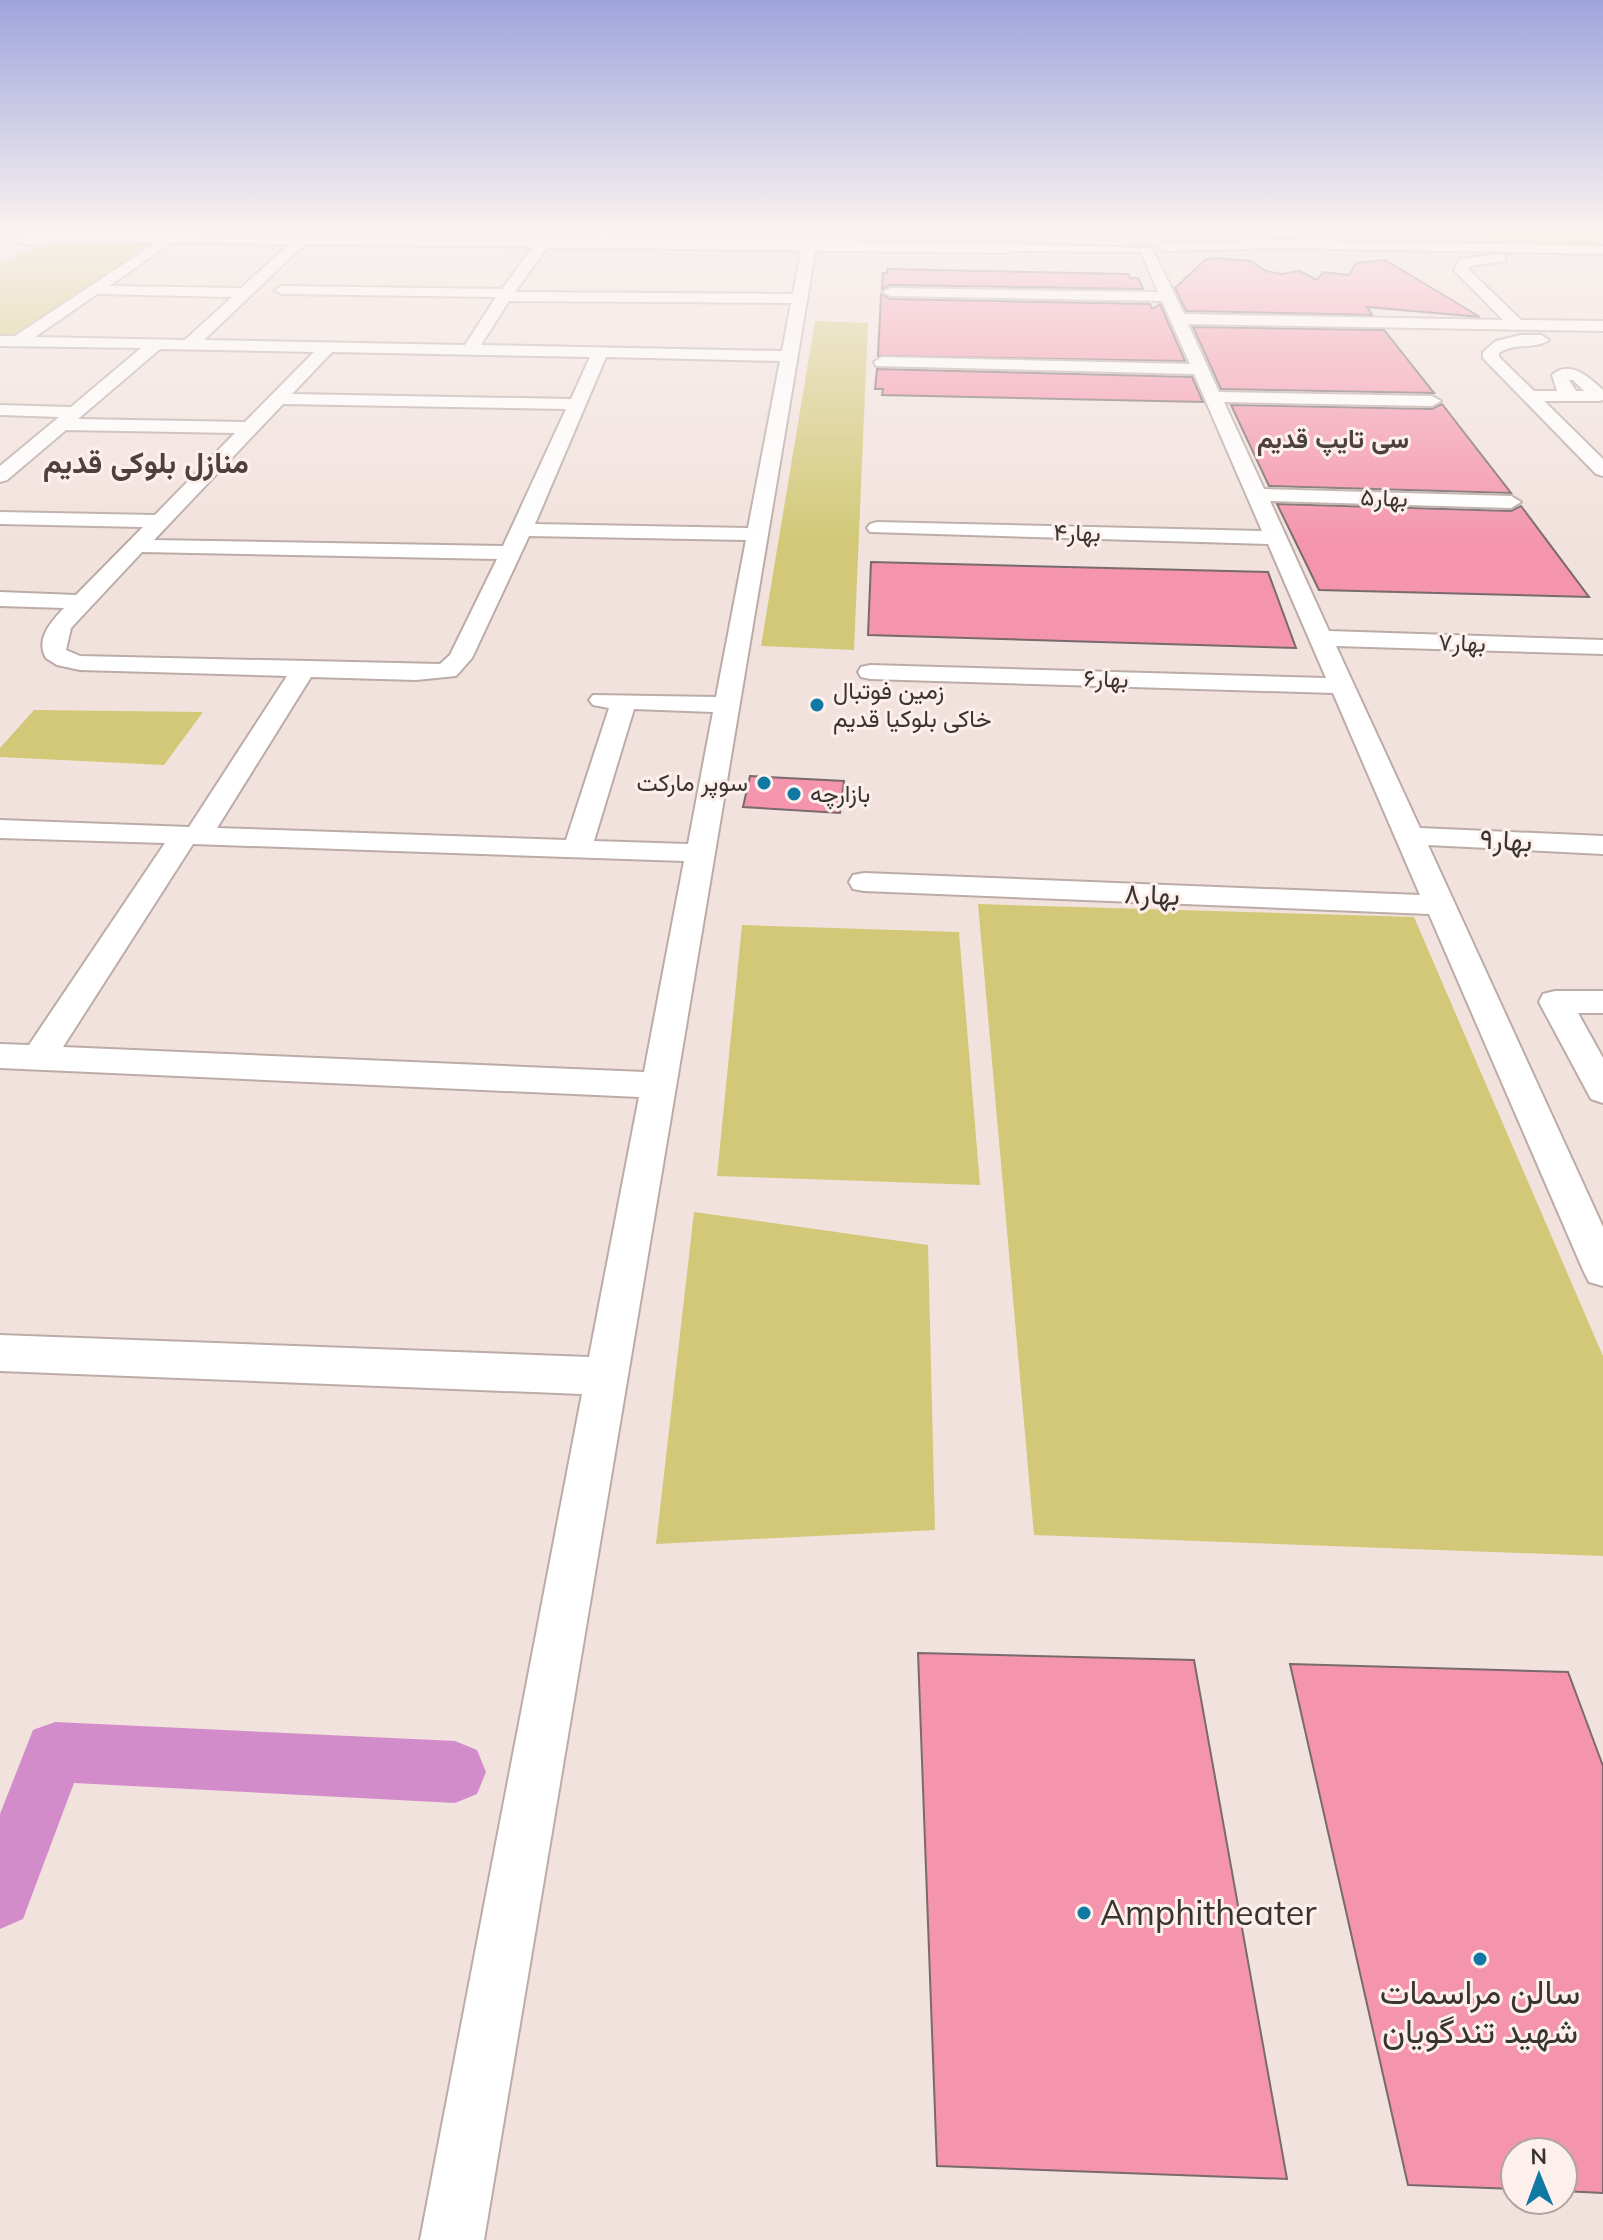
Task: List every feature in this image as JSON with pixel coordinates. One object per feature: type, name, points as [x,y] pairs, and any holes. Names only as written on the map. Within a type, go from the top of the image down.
[{"type":"street","points":[[19,341],[31,333]]},
{"type":"street","points":[[189,345],[202,333]]},
{"type":"street","points":[[470,350],[481,333]]},
{"type":"street","points":[[452,2240],[793,333]]},
{"type":"street","points":[[1184,333],[1440,905],[1588,1204],[1603,1270]]},
{"type":"street","points":[[0,341],[789,356]]},
{"type":"street","points":[[1600,464],[1491,358],[1491,352],[1496,346],[1513,341],[1603,341]]},
{"type":"street","points":[[0,476],[156,344]]},
{"type":"street","points":[[328,347],[158,521],[56,631],[52,642],[54,653],[66,660],[416,673],[447,671],[460,658],[522,530],[600,353]]},
{"type":"street","points":[[882,362],[1200,369]]},
{"type":"street","points":[[1530,396],[1571,396]]},
{"type":"street","points":[[1213,397],[1432,401]]},
{"type":"street","points":[[279,399],[578,404]]},
{"type":"street","points":[[0,410],[76,412]]},
{"type":"street","points":[[61,424],[252,428]]},
{"type":"street","name":"بهار۵","points":[[1257,495],[1511,502]]},
{"type":"street","points":[[0,518],[158,521]]},
{"type":"street","name":"بهار۴","points":[[877,528],[1276,538]]},
{"type":"street","points":[[522,530],[757,534]]},
{"type":"street","points":[[136,546],[509,553]]},
{"type":"street","points":[[0,599],[82,602]]},
{"type":"street","name":"بهار۷","points":[[1321,638],[1603,647]]},
{"type":"street","points":[[39,1057],[304,669]]},
{"type":"street","name":"بهار۶","points":[[870,672],[1342,686]]},
{"type":"street","points":[[577,849],[613,701],[727,705]]},
{"type":"street","points":[[0,829],[700,853]]},
{"type":"street","name":"بهار۹","points":[[1409,836],[1603,845]]},
{"type":"street","name":"بهار۸","points":[[864,882],[1440,905]]},
{"type":"street","points":[[1603,1002],[1555,1002],[1603,1090]]},
{"type":"street","points":[[0,1056],[659,1085]]},
{"type":"street","points":[[0,1353],[606,1376]]},
{"type":"shaded area","points":[[0,333],[27,333],[19,338],[0,338]]},
{"type":"shaded area","points":[[813,333],[868,333],[854,650],[761,646]]},
{"type":"shaded area","points":[[34,710],[203,712],[164,765],[0,757],[0,748]]},
{"type":"shaded area","points":[[978,904],[1414,917],[1603,1356],[1603,1556],[1034,1535]]},
{"type":"shaded area","points":[[742,925],[959,932],[980,1185],[717,1176]]},
{"type":"shaded area","points":[[694,1212],[928,1245],[935,1530],[656,1544]]},
{"type":"building","points":[[879,333],[1173,333],[1185,361],[878,356]]},
{"type":"building","points":[[1195,333],[1386,333],[1434,393],[1221,389]]},
{"type":"building","points":[[877,369],[1192,377],[1203,402],[882,395],[883,389],[875,389]]},
{"type":"building","points":[[1442,404],[1511,493],[1269,486],[1231,405],[1432,409]]},
{"type":"building","points":[[1277,504],[1511,511],[1521,506],[1589,597],[1319,590]]},
{"type":"building","points":[[871,562],[1268,572],[1296,648],[868,635]]},
{"type":"building","name":"بازارچه","points":[[750,776],[844,781],[840,813],[743,807]]},
{"type":"building","name":"Amphitheater","points":[[918,1653],[1194,1660],[1287,2179],[937,2166]]},
{"type":"building","name":"سالن مراسمات شهید تندگویان","points":[[1290,1664],[1568,1672],[1603,1766],[1603,2193],[1579,2192],[1579,2136],[1499,2136],[1499,2188],[1408,2185]]},
{"type":"waterway","points":[[0,1896],[55,1752],[455,1772]]},
{"type":"place","name":"زمین فوتبال خاکی بلوکیا قدیم","points":[[817,705]]},
{"type":"place","name":"سوپر مارکت","points":[[764,783]]},
{"type":"place","name":"بازارچه","points":[[794,794]]},
{"type":"place","name":"Amphitheater","points":[[1084,1913]]},
{"type":"place","name":"سالن مراسمات شهید تندگویان","points":[[1480,1959]]},
{"type":"district","name":"سی تایپ قدیم","points":[[1333,439]]},
{"type":"district","name":"منازل بلوکی قدیم","points":[[146,463]]}]
